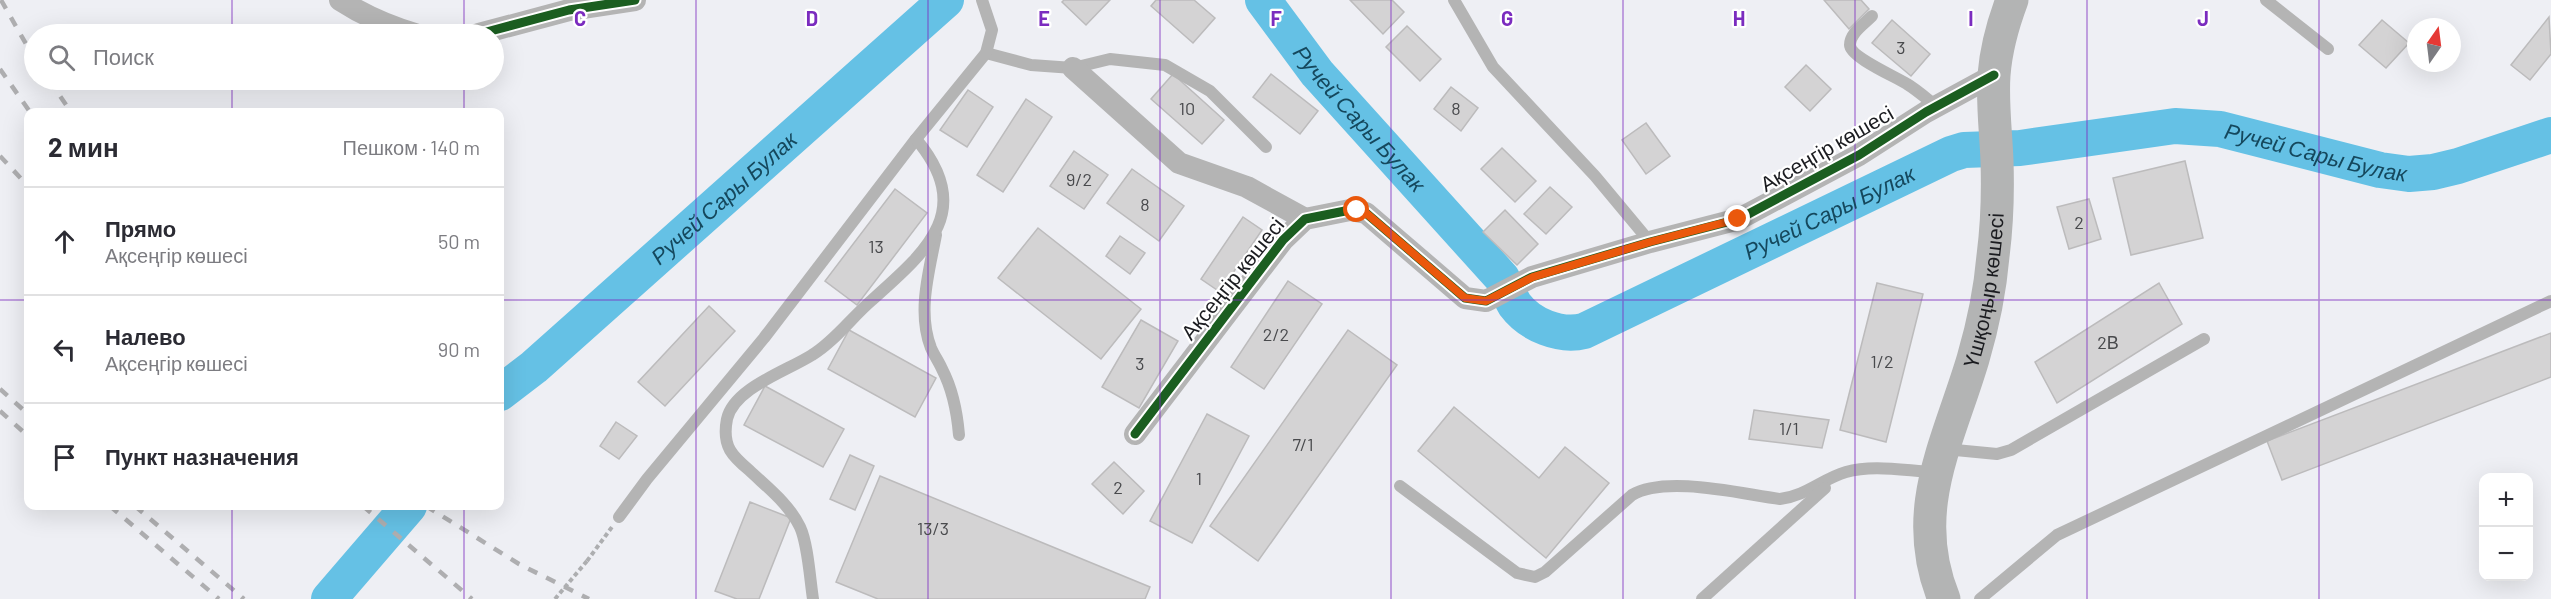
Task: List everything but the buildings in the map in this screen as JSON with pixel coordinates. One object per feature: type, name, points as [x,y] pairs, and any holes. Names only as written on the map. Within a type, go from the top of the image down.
[{"type":"main road","name":"Үшқоңыр көшесі","points":[[1939,587],[1928,528],[1930,501],[1940,461],[1974,357],[1989,289],[1994,254],[1997,162],[1994,75],[2003,26],[2012,0]]},
{"type":"street","points":[[340,0],[384,24]]},
{"type":"street","points":[[504,27],[568,10],[635,0]]},
{"type":"street","points":[[1073,68],[1179,163],[1247,187],[1305,219]]},
{"type":"street","name":"Ақсеңгір көшесі","points":[[1135,434],[1283,240],[1305,219],[1350,210],[1366,213],[1465,298],[1486,301],[1533,277],[1650,242],[1738,219],[1859,155],[1936,106],[1994,75]]},
{"type":"lane","points":[[619,517],[647,479],[764,338],[916,139],[986,53],[992,30],[982,0]]},
{"type":"lane","points":[[1454,0],[1492,67],[1594,176],[1650,242]]},
{"type":"lane","points":[[2266,0],[2328,49]]},
{"type":"lane","points":[[1872,16],[1853,34],[1851,49],[1865,60],[1908,84],[1936,106]]},
{"type":"lane","points":[[986,53],[1031,65],[1073,68],[1110,59],[1165,65],[1210,91],[1266,147]]},
{"type":"lane","points":[[916,139],[929,154],[943,185],[945,204],[937,231],[926,293],[925,326],[931,348],[957,408],[959,435]]},
{"type":"lane","points":[[813,599],[801,530],[789,507],[730,451],[725,434],[727,418],[735,402],[754,388],[814,354],[897,280],[937,231]]},
{"type":"lane","points":[[1980,599],[2057,535],[2551,301]]},
{"type":"lane","points":[[1400,486],[1517,573],[1535,577],[1545,572],[1632,495],[1643,489],[1659,485],[1679,486],[1780,499],[1793,498],[1813,490],[1842,473],[1860,468],[1997,454],[2011,450],[2204,339]]},
{"type":"lane","points":[[1702,599],[1842,473]]},
{"type":"path","points":[[555,599],[587,561],[619,517]]},
{"type":"waterway","name":"Ручей Сары Булак","points":[[504,390],[534,367],[946,0]]},
{"type":"waterway","name":"Ручей Сары Булак","points":[[1263,0],[1317,73],[1502,278],[1513,302],[1521,312],[1537,324],[1565,332],[1584,331],[1951,154],[1964,150],[2020,148],[2175,126],[2220,129],[2380,170],[2409,174],[2433,172],[2458,166],[2551,135]]},
{"type":"waterway","name":"Ручей Сары Булак","points":[[329,599],[406,510]]},
{"type":"railway","points":[[1,0],[24,40]]},
{"type":"railway","points":[[0,69],[27,108]]},
{"type":"railway","points":[[56,90],[68,108]]},
{"type":"railway","points":[[0,156],[24,182]]},
{"type":"railway","points":[[0,389],[24,410]]},
{"type":"railway","points":[[0,411],[24,432]]},
{"type":"railway","points":[[115,510],[219,599]]},
{"type":"railway","points":[[140,510],[244,599]]},
{"type":"railway","points":[[368,510],[472,599]]},
{"type":"railway","points":[[432,510],[519,564],[589,599]]},
{"type":"cycle path","points":[[504,27],[569,10],[635,0]]},
{"type":"cycle path","points":[[1135,434],[1283,240],[1305,219],[1350,210],[1366,213],[1465,298],[1486,301],[1532,277],[1650,242],[1739,219],[1859,155],[1926,112],[1994,75]]},
{"type":"route","points":[[1357,210],[1366,213],[1465,298],[1486,301],[1533,277],[1650,242],[1738,219]]}]
